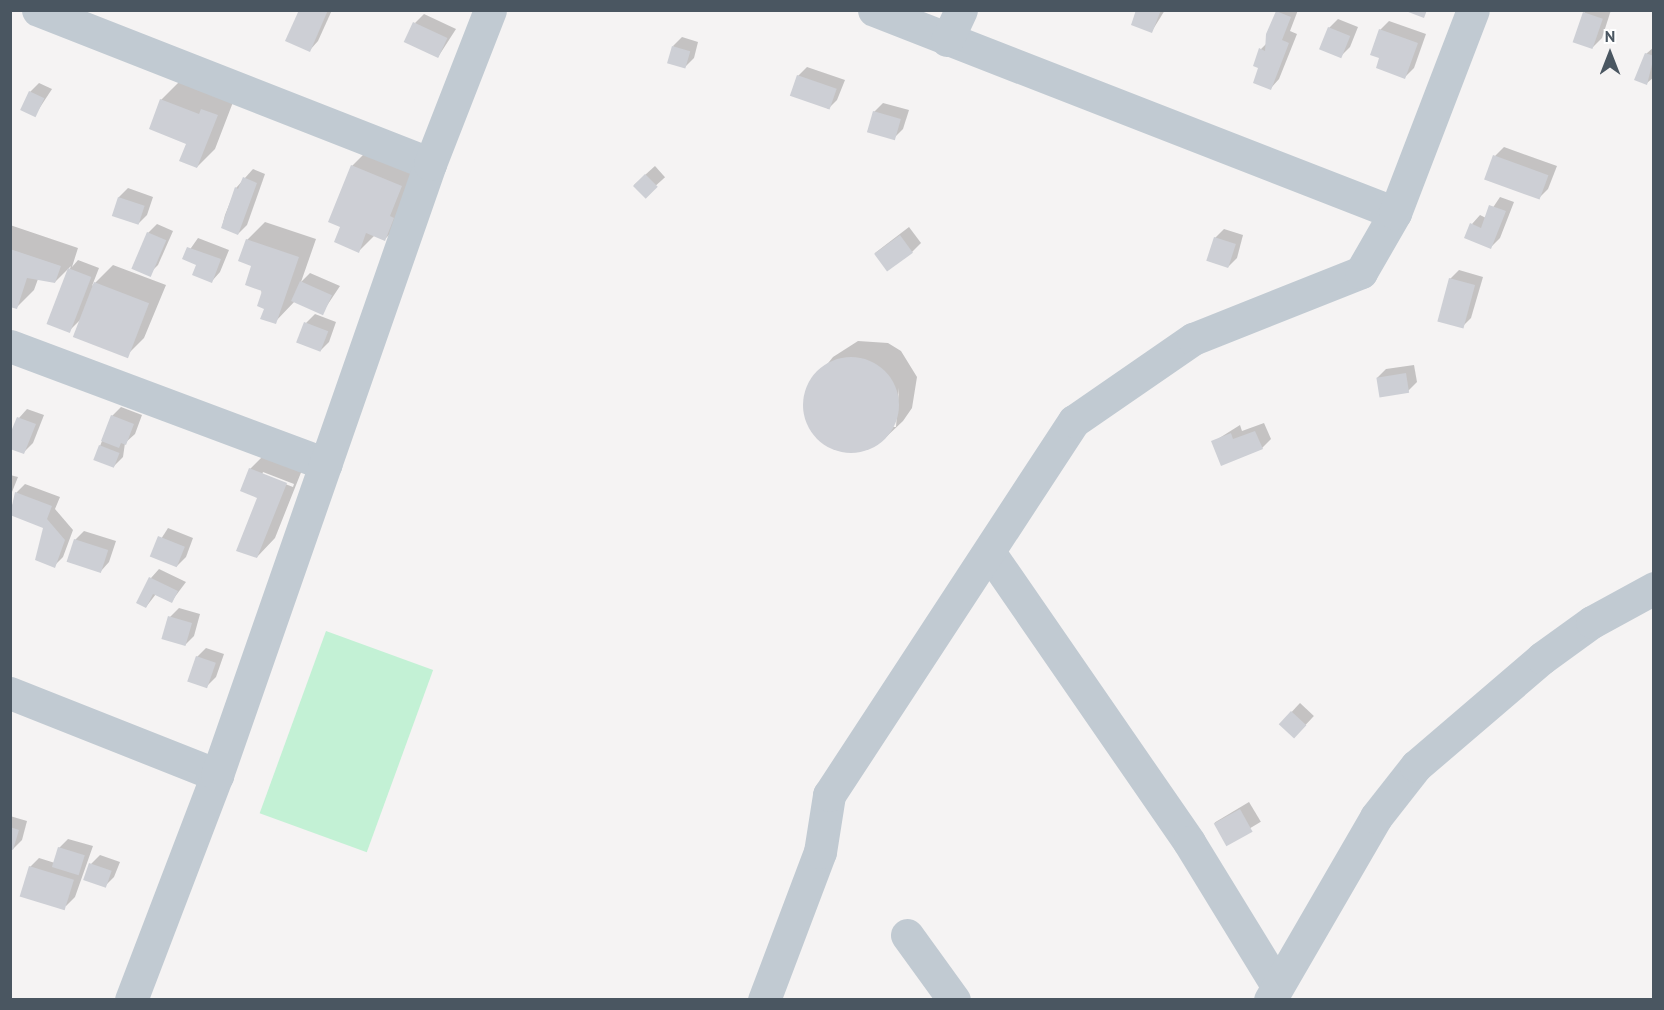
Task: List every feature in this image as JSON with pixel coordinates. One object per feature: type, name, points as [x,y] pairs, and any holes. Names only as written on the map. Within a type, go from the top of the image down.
[{"type":"street","points":[[38,10],[430,164]]},
{"type":"street","points":[[131,999],[217,775],[430,164],[490,10]]},
{"type":"street","points":[[874,10],[1395,213]]},
{"type":"street","points":[[947,40],[961,10]]},
{"type":"street","points":[[764,999],[820,852],[828,795],[1074,422],[1193,339],[1361,272],[1395,213],[1473,10]]},
{"type":"street","points":[[10,346],[326,464]]},
{"type":"street","points":[[989,552],[1029,605],[1189,842],[1273,992]]},
{"type":"street","points":[[1273,992],[1376,817],[1416,766],[1542,658],[1592,622],[1653,588]]},
{"type":"street","points":[[10,693],[217,775]]},
{"type":"street","points":[[907,935],[954,999]]},
{"type":"green space","points":[[326,631],[433,670],[367,852],[260,813]]},
{"type":"building","points":[[299,10],[328,10],[310,52],[285,41]]},
{"type":"building","points":[[1136,10],[1161,10],[1152,33],[1131,25]]},
{"type":"building","points":[[1403,10],[1427,10],[1424,18]]},
{"type":"building","points":[[1276,11],[1291,17],[1282,40],[1289,43],[1271,90],[1253,83],[1258,68],[1253,66],[1259,48],[1265,51],[1266,34]]},
{"type":"building","points":[[1583,12],[1603,19],[1592,49],[1573,42]]},
{"type":"building","points":[[413,22],[447,38],[438,58],[404,42]]},
{"type":"building","points":[[1328,27],[1350,36],[1341,58],[1319,49]]},
{"type":"building","points":[[1379,29],[1418,43],[1405,79],[1376,68],[1379,58],[1370,55]]},
{"type":"building","points":[[672,46],[690,51],[685,69],[667,63]]},
{"type":"building","points":[[1645,53],[1654,56],[1647,85],[1634,80]]},
{"type":"building","points":[[797,75],[837,89],[830,109],[790,96]]},
{"type":"building","points":[[29,91],[44,98],[36,117],[20,110]]},
{"type":"building","points":[[160,99],[199,114],[201,109],[218,115],[197,168],[179,161],[186,144],[149,129]]},
{"type":"building","points":[[873,111],[901,119],[895,140],[867,132]]},
{"type":"building","points":[[1493,155],[1548,175],[1540,200],[1484,179]]},
{"type":"building","points":[[351,165],[402,186],[390,216],[394,218],[385,241],[366,233],[359,253],[334,242],[340,227],[328,222]]},
{"type":"building","points":[[645,174],[658,187],[646,199],[633,186]]},
{"type":"building","points":[[243,177],[257,183],[238,235],[221,228],[235,187],[238,189]]},
{"type":"building","points":[[118,197],[145,206],[138,225],[112,216]]},
{"type":"building","points":[[1489,205],[1506,211],[1491,249],[1464,238],[1470,223],[1481,228]]},
{"type":"building","points":[[147,232],[166,240],[151,277],[131,269]]},
{"type":"building","points":[[900,235],[913,253],[887,272],[874,254]]},
{"type":"building","points":[[1214,237],[1236,244],[1228,268],[1206,261]]},
{"type":"building","points":[[246,239],[299,257],[276,324],[260,319],[264,309],[257,306],[262,291],[245,285],[251,266],[238,261]]},
{"type":"building","points":[[187,247],[221,259],[212,283],[192,275],[196,265],[182,259]]},
{"type":"building","points":[[10,249],[61,266],[55,283],[27,278],[17,309],[10,307]]},
{"type":"building","points":[[68,268],[91,277],[70,333],[46,324]]},
{"type":"building","points":[[1449,278],[1475,285],[1463,328],[1437,321]]},
{"type":"building","points":[[300,281],[332,295],[323,315],[291,301]]},
{"type":"building","points":[[94,282],[149,303],[128,358],[73,337]]},
{"type":"building","points":[[304,322],[328,331],[320,352],[296,343]]},
{"type":"building","points":[[851,357],[869,361],[885,371],[895,387],[899,405],[895,423],[885,439],[869,449],[851,453],[833,449],[817,439],[807,423],[803,405],[807,387],[817,371],[833,361]]},
{"type":"building","points":[[1406,373],[1409,393],[1379,397],[1376,378]]},
{"type":"building","points":[[111,415],[134,424],[126,445],[121,443],[119,448],[101,441]]},
{"type":"building","points":[[17,417],[36,424],[24,454],[10,449],[10,434]]},
{"type":"building","points":[[1255,431],[1263,449],[1221,466],[1211,441],[1231,433],[1233,439]]},
{"type":"building","points":[[99,445],[120,453],[114,468],[93,460]]},
{"type":"building","points":[[249,468],[287,483],[257,558],[236,551],[257,498],[240,491]]},
{"type":"building","points":[[15,492],[52,506],[47,519],[65,540],[55,568],[35,560],[43,528],[10,515]]},
{"type":"building","points":[[158,536],[185,547],[177,567],[150,556]]},
{"type":"building","points":[[74,539],[108,550],[101,573],[67,562]]},
{"type":"building","points":[[149,577],[178,591],[172,603],[153,594],[146,608],[136,603]]},
{"type":"building","points":[[168,616],[192,623],[185,646],[161,639]]},
{"type":"building","points":[[196,656],[216,663],[207,688],[187,682]]},
{"type":"building","points":[[1291,711],[1306,725],[1294,738],[1279,724]]},
{"type":"building","points":[[1240,809],[1253,832],[1226,846],[1214,824]]},
{"type":"building","points":[[10,827],[19,830],[13,850],[10,849]]},
{"type":"building","points":[[58,847],[85,855],[79,875],[52,867]]},
{"type":"building","points":[[89,863],[112,871],[106,888],[83,880]]},
{"type":"building","points":[[29,866],[74,880],[65,910],[20,897]]}]
